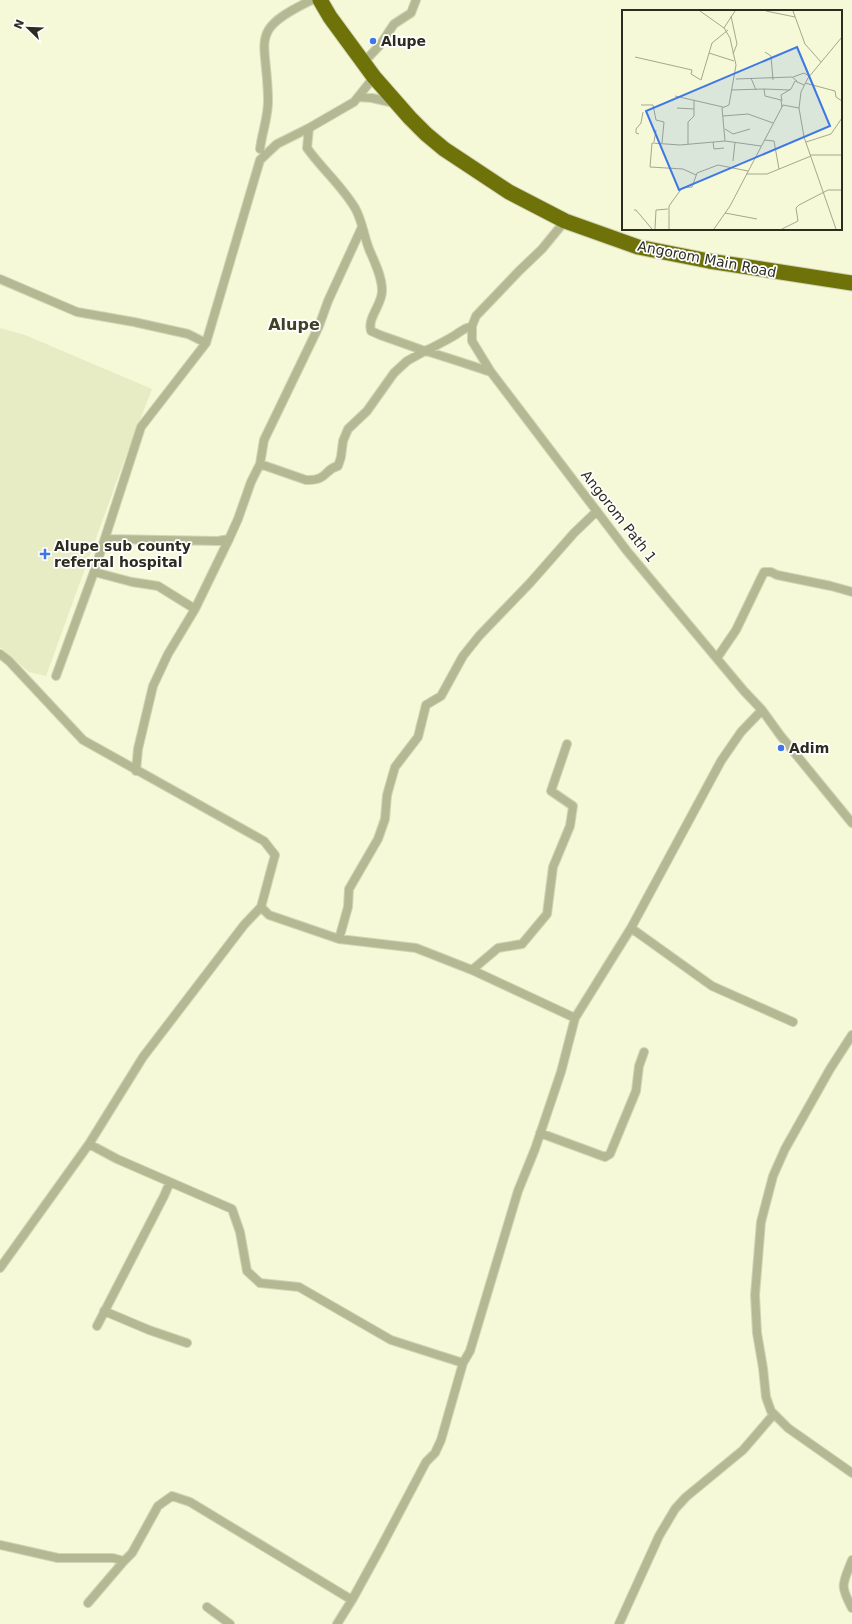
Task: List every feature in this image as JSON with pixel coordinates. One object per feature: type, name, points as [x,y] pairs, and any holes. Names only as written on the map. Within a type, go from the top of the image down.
[{"type":"highway","name":"Angorom Main Road","points":[[320,0],[330,17],[363,63],[395,103],[426,134],[444,149],[509,192],[565,221],[638,247],[781,273],[852,283]]},
{"type":"street","points":[[260,150],[268,106],[268,81],[263,50],[265,34],[268,28],[275,21],[312,0]]},
{"type":"street","points":[[363,63],[380,45],[394,24],[411,13],[416,0]]},
{"type":"street","points":[[56,676],[94,572],[141,427],[206,343],[260,160],[277,144],[338,112],[358,97],[374,77]]},
{"type":"street","points":[[358,97],[372,98],[395,103]]},
{"type":"street","points":[[309,128],[307,148],[348,197],[360,218],[362,228],[378,271],[382,290],[378,306],[371,321],[371,331],[425,351],[440,354],[491,372]]},
{"type":"street","points":[[260,464],[306,480],[314,480],[325,476],[332,467],[338,466],[341,458],[343,441],[348,429],[368,411],[394,373],[408,361],[458,334],[462,329],[472,326],[476,316],[483,308],[542,250],[565,221]]},
{"type":"street","points":[[136,771],[138,749],[153,686],[168,654],[195,609],[229,539],[251,482],[260,464],[264,440],[319,326],[328,301],[362,228]]},
{"type":"street","points":[[0,279],[77,312],[134,322],[188,334],[206,343]]},
{"type":"street","name":"Angorom Path 1","points":[[472,326],[472,341],[491,372],[627,551],[762,710],[780,735],[852,823]]},
{"type":"street","points":[[339,939],[348,908],[349,889],[378,839],[385,819],[387,795],[395,767],[418,737],[426,705],[441,696],[463,656],[479,636],[574,533],[597,511]]},
{"type":"street","points":[[105,538],[218,541],[229,539]]},
{"type":"street","points":[[94,572],[132,582],[158,586],[195,609]]},
{"type":"street","points":[[717,658],[736,630],[764,572],[771,572],[778,575],[852,592]]},
{"type":"street","points":[[0,654],[9,661],[83,740],[136,771],[264,841],[275,855],[261,907],[244,925],[144,1057],[89,1144],[0,1268]]},
{"type":"street","points":[[337,1624],[352,1600],[426,1462],[435,1453],[441,1440],[462,1364],[470,1351],[518,1191],[535,1149],[561,1072],[574,1018],[631,928],[721,761],[741,732],[762,710]]},
{"type":"street","points":[[472,970],[498,948],[522,944],[547,914],[554,867],[570,826],[573,806],[551,791],[567,744]]},
{"type":"street","points":[[261,907],[269,915],[339,939],[416,948],[472,970],[574,1018]]},
{"type":"street","points":[[631,928],[712,986],[793,1022]]},
{"type":"street","points":[[852,1036],[830,1069],[785,1149],[773,1176],[761,1222],[755,1295],[757,1333],[768,1404],[774,1414],[788,1428],[852,1473]]},
{"type":"street","points":[[540,1133],[605,1157],[610,1154],[636,1091],[639,1066],[644,1052]]},
{"type":"street","points":[[89,1144],[117,1159],[232,1209],[240,1232],[247,1271],[260,1282],[299,1287],[391,1340],[462,1364]]},
{"type":"street","points":[[97,1326],[170,1182]]},
{"type":"street","points":[[104,1311],[149,1330],[187,1342]]},
{"type":"street","points":[[618,1624],[659,1536],[674,1509],[686,1497],[743,1450],[774,1414]]},
{"type":"street","points":[[88,1603],[132,1552],[158,1506],[172,1496],[190,1502],[352,1600]]},
{"type":"street","points":[[0,1545],[58,1558],[113,1558],[124,1561]]},
{"type":"street","points":[[852,1560],[844,1578],[842,1589],[852,1608]]},
{"type":"street","points":[[208,1607],[230,1624]]},
{"type":"shaded area","name":"Alupe sub county referral hospital","points":[[0,328],[25,335],[152,389],[124,461],[46,676],[29,672],[0,647]]},
{"type":"place","name":"Alupe","points":[[373,41]]},
{"type":"place","name":"Alupe sub county referral hospital","points":[[45,554]]},
{"type":"place","name":"Adim","points":[[781,748]]},
{"type":"district","name":"Alupe","points":[[294,324]]}]
